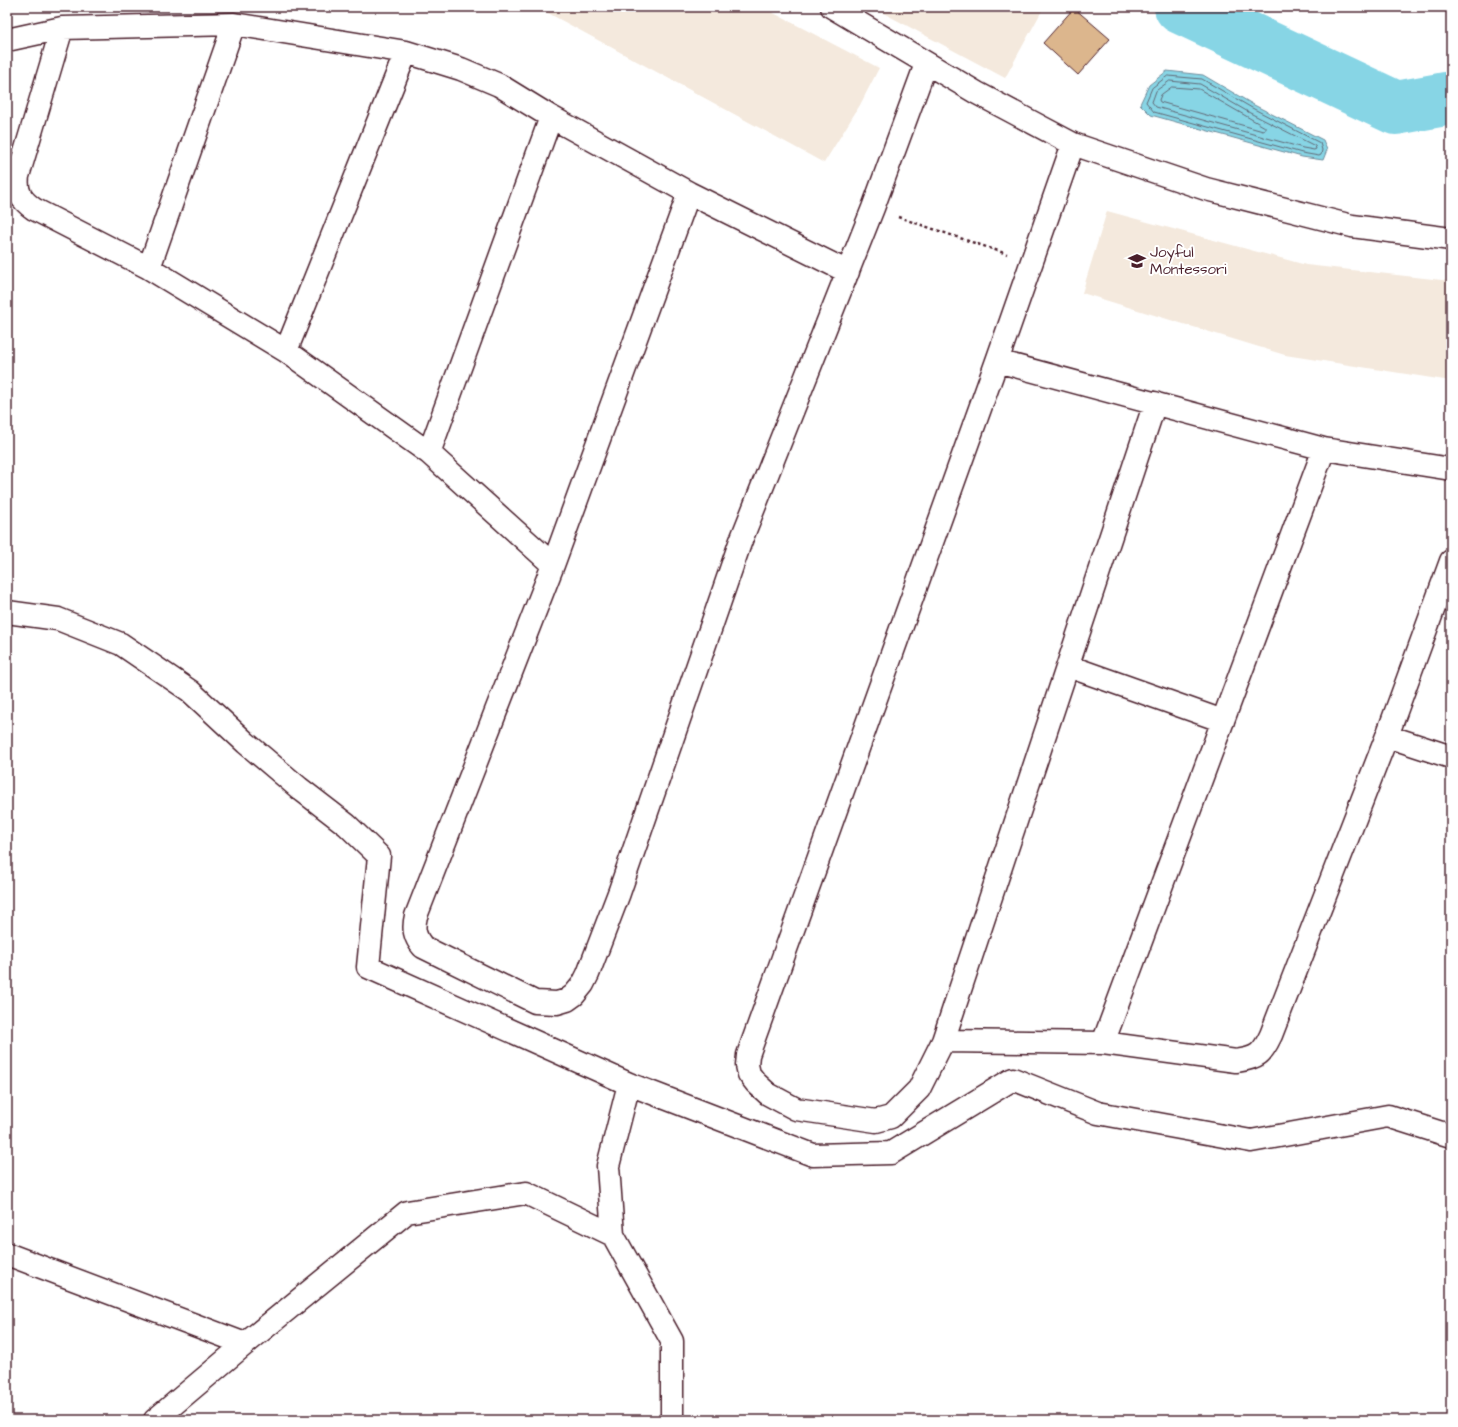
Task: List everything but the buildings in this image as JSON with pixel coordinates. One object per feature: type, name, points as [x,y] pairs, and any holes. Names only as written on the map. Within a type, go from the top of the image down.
[{"type":"street","points":[[832,7],[977,93],[1073,144],[1206,189],[1352,226],[1451,239]]},
{"type":"street","points":[[148,268],[234,24]]},
{"type":"street","points":[[7,40],[62,28],[234,24],[406,52],[462,69],[499,85],[551,117],[689,193],[848,272]]},
{"type":"street","points":[[62,28],[18,176],[19,194],[22,200],[34,209],[148,268],[286,351],[429,452],[553,565]]},
{"type":"street","points":[[286,351],[406,52]]},
{"type":"street","points":[[689,193],[553,565],[413,925],[417,939],[424,947],[535,1002],[557,1003],[567,1000],[574,995],[583,984],[588,974],[618,893],[740,542],[873,208],[926,64]]},
{"type":"street","points":[[429,452],[551,117]]},
{"type":"street","points":[[1073,144],[997,361],[750,1048],[747,1065],[749,1074],[768,1094],[796,1109],[876,1121],[891,1117],[919,1089],[943,1041],[1155,403]]},
{"type":"street","points":[[997,361],[1324,449],[1451,469]]},
{"type":"street","points":[[1103,1043],[1324,449]]},
{"type":"street","points":[[943,1041],[1103,1043],[1236,1060],[1251,1059],[1260,1053],[1271,1034],[1387,736],[1451,562]]},
{"type":"street","points":[[7,612],[58,619],[121,644],[190,691],[246,743],[299,788],[347,825],[379,856],[368,967],[629,1084],[813,1155],[891,1153],[1013,1079],[1098,1113],[1251,1141],[1388,1116],[1451,1136]]},
{"type":"street","points":[[1068,666],[1223,721]]},
{"type":"street","points":[[1387,736],[1451,757]]},
{"type":"street","points":[[629,1084],[608,1166],[613,1235],[672,1341],[672,1420]]},
{"type":"street","points":[[155,1420],[245,1344],[407,1212],[526,1193],[613,1235]]},
{"type":"street","points":[[7,1254],[245,1344]]},
{"type":"path","points":[[873,208],[1031,262]]},
{"type":"shaded area","points":[[537,7],[762,7],[879,68],[860,105],[824,163]]},
{"type":"shaded area","points":[[872,7],[1044,7],[1005,78]]},
{"type":"shaded area","points":[[1107,211],[1306,265],[1451,281],[1451,381],[1285,355],[1082,293]]},
{"type":"water","points":[[1167,71],[1203,75],[1254,105],[1323,140],[1327,150],[1323,160],[1302,157],[1151,115],[1140,104],[1149,85]]},
{"type":"waterway","points":[[1181,7],[1396,108],[1451,98]]},
{"type":"place","name":"Joyful Montessori","points":[[1137,261]]}]
